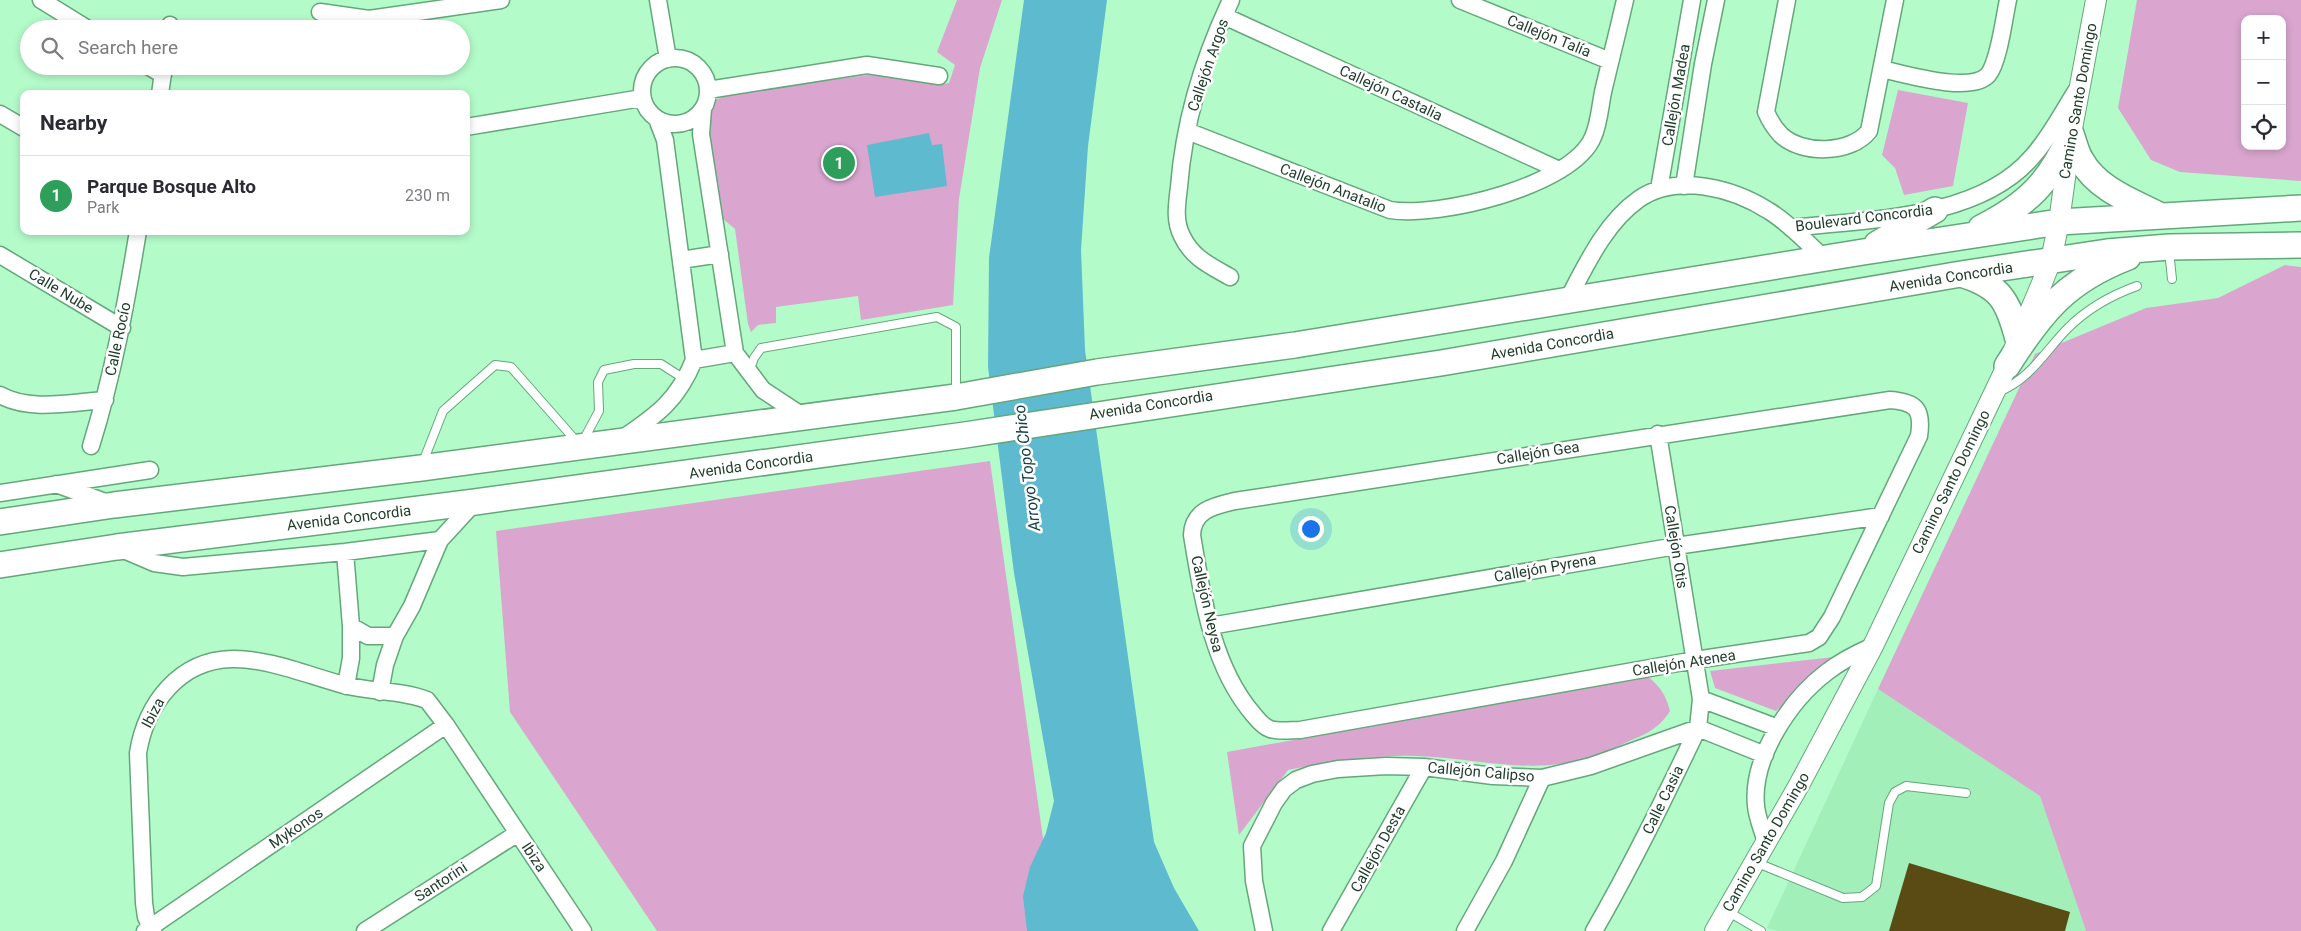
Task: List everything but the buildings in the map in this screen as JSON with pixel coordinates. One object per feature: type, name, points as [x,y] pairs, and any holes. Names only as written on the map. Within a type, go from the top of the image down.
[{"type":"main road","points":[[2071,134],[2080,159],[2098,181],[2125,198],[2161,216]]},
{"type":"main road","points":[[1964,237],[2002,217],[2033,195],[2052,172],[2071,134]]},
{"type":"main road","name":"Avenida Concordia","points":[[0,565],[117,547],[475,502],[964,435],[1101,412],[1441,362],[1961,274],[2054,241],[2161,216],[2301,208]]},
{"type":"main road","points":[[1863,252],[1935,210]]},
{"type":"main road","points":[[1904,284],[1931,267],[1960,260],[2054,241],[2165,226],[2201,214]]},
{"type":"main road","name":"Avenida Concordia","points":[[0,522],[114,505],[421,468],[956,397],[1097,372],[1295,345],[1824,258],[1964,237],[2164,247],[2301,245]]},
{"type":"main road","points":[[2007,366],[2040,317],[2076,284],[2111,264],[2164,247]]},
{"type":"main road","points":[[1961,274],[1981,280],[2002,296],[2010,309],[2018,339]]},
{"type":"street","points":[[41,0],[73,20]]},
{"type":"street","points":[[320,12],[369,19],[501,0]]},
{"type":"street","points":[[658,0],[668,59]]},
{"type":"street","name":"Callejón Argos","points":[[1230,278],[1193,254],[1181,235],[1177,212],[1187,132],[1203,72],[1232,0]]},
{"type":"street","name":"Callejón Talía","points":[[1460,0],[1610,61]]},
{"type":"street","name":"Callejón Anatalio","points":[[1187,132],[1374,206],[1404,212],[1457,206],[1523,189],[1559,170],[1578,156],[1593,137],[1625,0]]},
{"type":"street","name":"Callejón Madea","points":[[1659,189],[1692,0]]},
{"type":"street","name":"Callejón Madea","points":[[1684,186],[1703,64],[1716,0]]},
{"type":"street","points":[[1787,0],[1766,112],[1773,126],[1782,136],[1798,144],[1830,150],[1855,143],[1863,139],[1869,131],[1895,0]]},
{"type":"street","points":[[1882,69],[1951,82],[1972,83],[1980,80],[1988,75],[1994,64],[2008,0]]},
{"type":"street","name":"Camino Santo Domingo","points":[[1715,931],[1766,843],[1873,646],[2007,366],[2054,241],[2071,134],[2096,0]]},
{"type":"street","name":"Callejón Castalia","points":[[1224,16],[1559,170]]},
{"type":"street","points":[[703,109],[696,117],[682,123],[666,123],[657,119],[650,113],[642,98],[642,85],[647,74],[656,64],[668,59],[679,59],[690,62],[699,69],[706,79],[708,90],[703,109],[701,134],[735,353],[749,374],[763,390],[804,417]]},
{"type":"street","points":[[1682,60],[1703,64]]},
{"type":"street","points":[[708,90],[867,65],[939,76]]},
{"type":"street","points":[[161,90],[162,75]]},
{"type":"street","name":"Boulevard Concordia","points":[[1568,301],[1588,261],[1610,228],[1639,199],[1659,189],[1684,186],[1717,190],[1737,196],[1769,211],[1791,228],[1935,210],[1966,201],[1991,190],[2012,176],[2031,158],[2048,137],[2082,81]]},
{"type":"street","points":[[470,126],[642,98]]},
{"type":"street","points":[[0,114],[20,126]]},
{"type":"street","points":[[616,442],[660,413],[686,380],[694,360],[665,140],[657,119]]},
{"type":"street","points":[[1791,228],[1824,258]]},
{"type":"street","name":"Calle Rocío","points":[[91,446],[105,400],[122,328],[137,235]]},
{"type":"street","points":[[681,260],[720,254]]},
{"type":"street","name":"Calle Nube","points":[[0,255],[122,328]]},
{"type":"street","points":[[694,360],[735,353]]},
{"type":"street","points":[[0,394],[20,402],[34,404],[105,400]]},
{"type":"street","name":"Callejón Gea","points":[[1192,524],[1200,514],[1215,506],[1235,501],[1658,434],[1890,400]]},
{"type":"street","name":"Callejón Atenea","points":[[1269,729],[1300,730],[1695,660],[1809,643],[1819,637],[1832,617],[1919,436],[1921,422],[1919,412],[1906,401],[1890,400]]},
{"type":"street","name":"Callejón Otis","points":[[1658,434],[1695,660]]},
{"type":"street","points":[[0,492],[150,470]]},
{"type":"street","points":[[54,484],[114,505]]},
{"type":"street","points":[[380,692],[385,665],[395,636],[412,606],[440,540],[475,502]]},
{"type":"street","name":"Callejón Pyrena","points":[[1210,626],[1676,546],[1880,516]]},
{"type":"street","name":"Callejón Neysa","points":[[1192,524],[1192,536],[1210,626],[1221,660],[1241,697],[1258,720],[1269,729]]},
{"type":"street","points":[[117,547],[154,563],[184,566],[345,552],[440,540]]},
{"type":"street","points":[[345,552],[351,626],[351,658],[346,686]]},
{"type":"street","points":[[351,626],[368,636],[395,636]]},
{"type":"street","points":[[1766,843],[1756,806],[1758,775],[1778,728],[1798,700],[1825,673],[1854,654],[1873,646]]},
{"type":"street","name":"Ibiza","points":[[149,930],[144,903],[138,753],[147,718],[158,700],[172,684],[190,670],[205,664],[232,658],[258,661],[346,686],[427,700],[446,725],[582,930]]},
{"type":"street","name":"Calle Casia","points":[[1594,931],[1626,875],[1698,728],[1701,699],[1695,660]]},
{"type":"street","points":[[1701,699],[1778,728]]},
{"type":"street","name":"Mykonos","points":[[149,930],[446,725]]},
{"type":"street","points":[[1698,728],[1765,755]]},
{"type":"street","name":"Callejón Calipso","points":[[1264,931],[1254,881],[1252,846],[1274,803],[1284,789],[1296,780],[1312,774],[1338,769],[1386,766],[1424,767],[1493,776],[1542,778],[1591,766],[1698,728]]},
{"type":"street","name":"Callejón Desta","points":[[1332,931],[1424,767]]},
{"type":"street","points":[[1464,931],[1504,861],[1542,778]]},
{"type":"street","name":"Santorini","points":[[365,931],[518,833]]},
{"type":"lane","points":[[2164,247],[2172,279]]},
{"type":"lane","points":[[1994,393],[2022,380],[2069,327],[2095,306],[2116,293],[2137,286]]},
{"type":"lane","points":[[749,374],[754,358],[762,348],[938,317],[956,327],[956,397]]},
{"type":"lane","points":[[421,468],[443,411],[495,365],[511,367],[580,446],[599,411],[598,382],[604,370],[634,364],[661,364],[686,380]]},
{"type":"lane","points":[[1755,862],[1843,898],[1862,897],[1876,886],[1889,803],[1895,792],[1906,786],[1966,793]]},
{"type":"lane","points":[[1727,911],[1761,931]]},
{"type":"shaded area","points":[[957,0],[1002,0],[980,68],[959,199],[953,305],[861,320],[858,296],[776,307],[776,323],[758,325],[751,332],[748,324],[735,229],[722,218],[708,126],[709,110],[716,100],[728,94],[868,75],[921,78],[935,85],[949,83],[955,65],[937,52]]},
{"type":"shaded area","points":[[2137,0],[2301,0],[2301,181],[2180,172],[2151,160],[2118,108]]},
{"type":"shaded area","points":[[1898,90],[1968,103],[1953,186],[1904,195],[1895,168],[1882,155]]},
{"type":"shaded area","points":[[2285,265],[2301,267],[2301,931],[2086,931],[2040,796],[1878,689],[2035,354],[2146,308],[2218,298]]},
{"type":"shaded area","points":[[990,461],[1056,931],[657,931],[510,712],[496,531]]},
{"type":"shaded area","points":[[1834,657],[1776,711],[1715,688],[1710,671]]},
{"type":"shaded area","points":[[1647,676],[1662,691],[1670,711],[1661,723],[1650,731],[1601,753],[1569,763],[1540,766],[1499,764],[1438,757],[1397,756],[1342,760],[1288,770],[1239,835],[1227,752]]},
{"type":"shaded area","points":[[1878,689],[2040,796],[2086,931],[1779,931],[1767,928]]},
{"type":"water","name":"Arroyo Topo Chico","points":[[1024,0],[1107,0],[1088,146],[1081,250],[1085,350],[1154,842],[1174,888],[1199,931],[1027,931],[1023,896],[1030,867],[1046,833],[1054,801],[1014,573],[988,367],[989,258]]},
{"type":"water","points":[[929,133],[932,145],[942,144],[947,186],[875,197],[867,145]]},
{"type":"place","name":"Parque Bosque Alto","points":[[839,163]]}]
